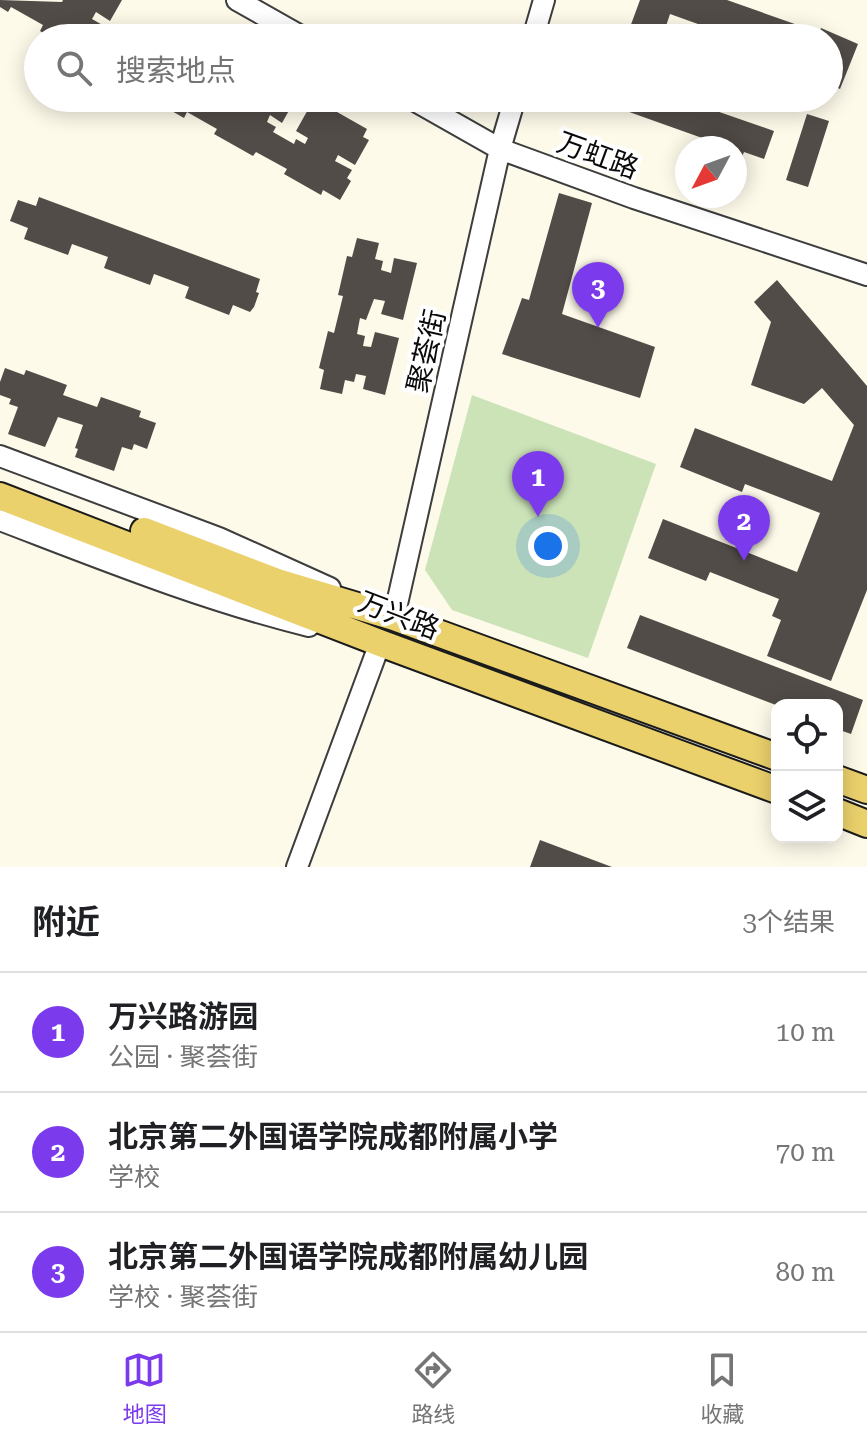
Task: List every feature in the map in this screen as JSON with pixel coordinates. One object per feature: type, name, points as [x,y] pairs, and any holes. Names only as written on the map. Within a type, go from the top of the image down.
[{"type":"main road","points":[[0,477],[65,510],[277,582],[394,617],[771,755]]},
{"type":"main road","name":"万兴路","points":[[0,496],[65,510],[380,643],[771,788]]},
{"type":"main road","points":[[843,781],[867,790]]},
{"type":"main road","points":[[843,814],[867,824]]},
{"type":"street","points":[[237,0],[279,24]]},
{"type":"street","points":[[537,24],[544,0]]},
{"type":"street","name":"万虹路","points":[[435,112],[500,149],[634,198],[867,275]]},
{"type":"street","name":"聚荟街","points":[[394,617],[511,112]]},
{"type":"street","points":[[0,456],[219,538],[394,617]]},
{"type":"street","points":[[0,520],[134,571],[261,614],[380,643],[297,867]]},
{"type":"green space","points":[[472,395],[656,464],[588,658],[452,610],[425,570]]},
{"type":"building","points":[[0,0],[122,0],[110,21],[96,12],[92,19],[101,24],[41,24],[11,7],[8,12],[0,7]]},
{"type":"building","points":[[640,0],[727,0],[795,24],[698,24],[670,14],[667,24],[631,24]]},
{"type":"building","points":[[843,38],[858,44],[843,82]]},
{"type":"building","points":[[174,112],[187,112],[184,118]]},
{"type":"building","points":[[187,112],[288,112],[282,123],[270,115],[267,122],[276,127],[273,132],[294,144],[296,139],[305,144],[308,138],[296,131],[307,112],[337,112],[367,129],[363,137],[369,140],[355,165],[338,155],[335,161],[352,170],[347,178],[351,181],[340,200],[323,190],[321,195],[284,174],[287,169],[256,152],[253,156],[214,134],[217,129]]},
{"type":"building","points":[[629,112],[719,112],[774,131],[764,159],[747,153],[747,136],[697,136]]},
{"type":"building","points":[[807,114],[829,121],[808,187],[786,180]]},
{"type":"building","points":[[559,193],[592,203],[562,314],[655,347],[640,398],[502,354],[522,298],[529,300]]},
{"type":"building","points":[[39,197],[260,279],[254,307],[250,312],[233,305],[229,315],[185,298],[189,287],[154,274],[150,285],[104,268],[108,257],[72,244],[68,255],[24,239],[28,228],[10,221],[18,200],[36,206]]},
{"type":"building","points":[[357,238],[379,243],[375,259],[383,261],[381,270],[391,273],[394,258],[417,263],[403,320],[381,314],[385,301],[374,299],[366,320],[360,318],[357,334],[365,336],[363,346],[371,347],[375,332],[399,338],[385,395],[363,389],[366,376],[356,374],[354,382],[345,380],[342,394],[320,389],[324,370],[319,368],[328,331],[334,333],[343,296],[338,295],[347,256],[352,257]]},
{"type":"building","points":[[777,280],[867,386],[867,590],[831,681],[767,656],[781,620],[772,616],[779,599],[710,572],[706,581],[648,558],[663,519],[797,572],[820,513],[745,484],[742,492],[680,467],[695,428],[832,481],[854,425],[822,388],[804,404],[751,385],[771,322],[754,302]]},
{"type":"building","points":[[5,368],[24,375],[26,370],[67,385],[63,395],[97,407],[101,397],[141,411],[139,417],[156,423],[147,449],[134,444],[132,450],[122,447],[114,471],[75,457],[83,425],[58,417],[45,447],[8,434],[18,407],[9,404],[11,399],[0,395]]},
{"type":"building","points":[[640,615],[863,700],[851,734],[843,731],[843,699],[771,699],[771,703],[627,648]]},
{"type":"building","points":[[540,840],[612,867],[530,867]]},
{"type":"place","name":"北京第二外国语学院成都附属幼儿园","points":[[598,328]]},
{"type":"place","name":"万兴路游园","points":[[538,517]]},
{"type":"place","name":"北京第二外国语学院成都附属小学","points":[[744,561]]}]
